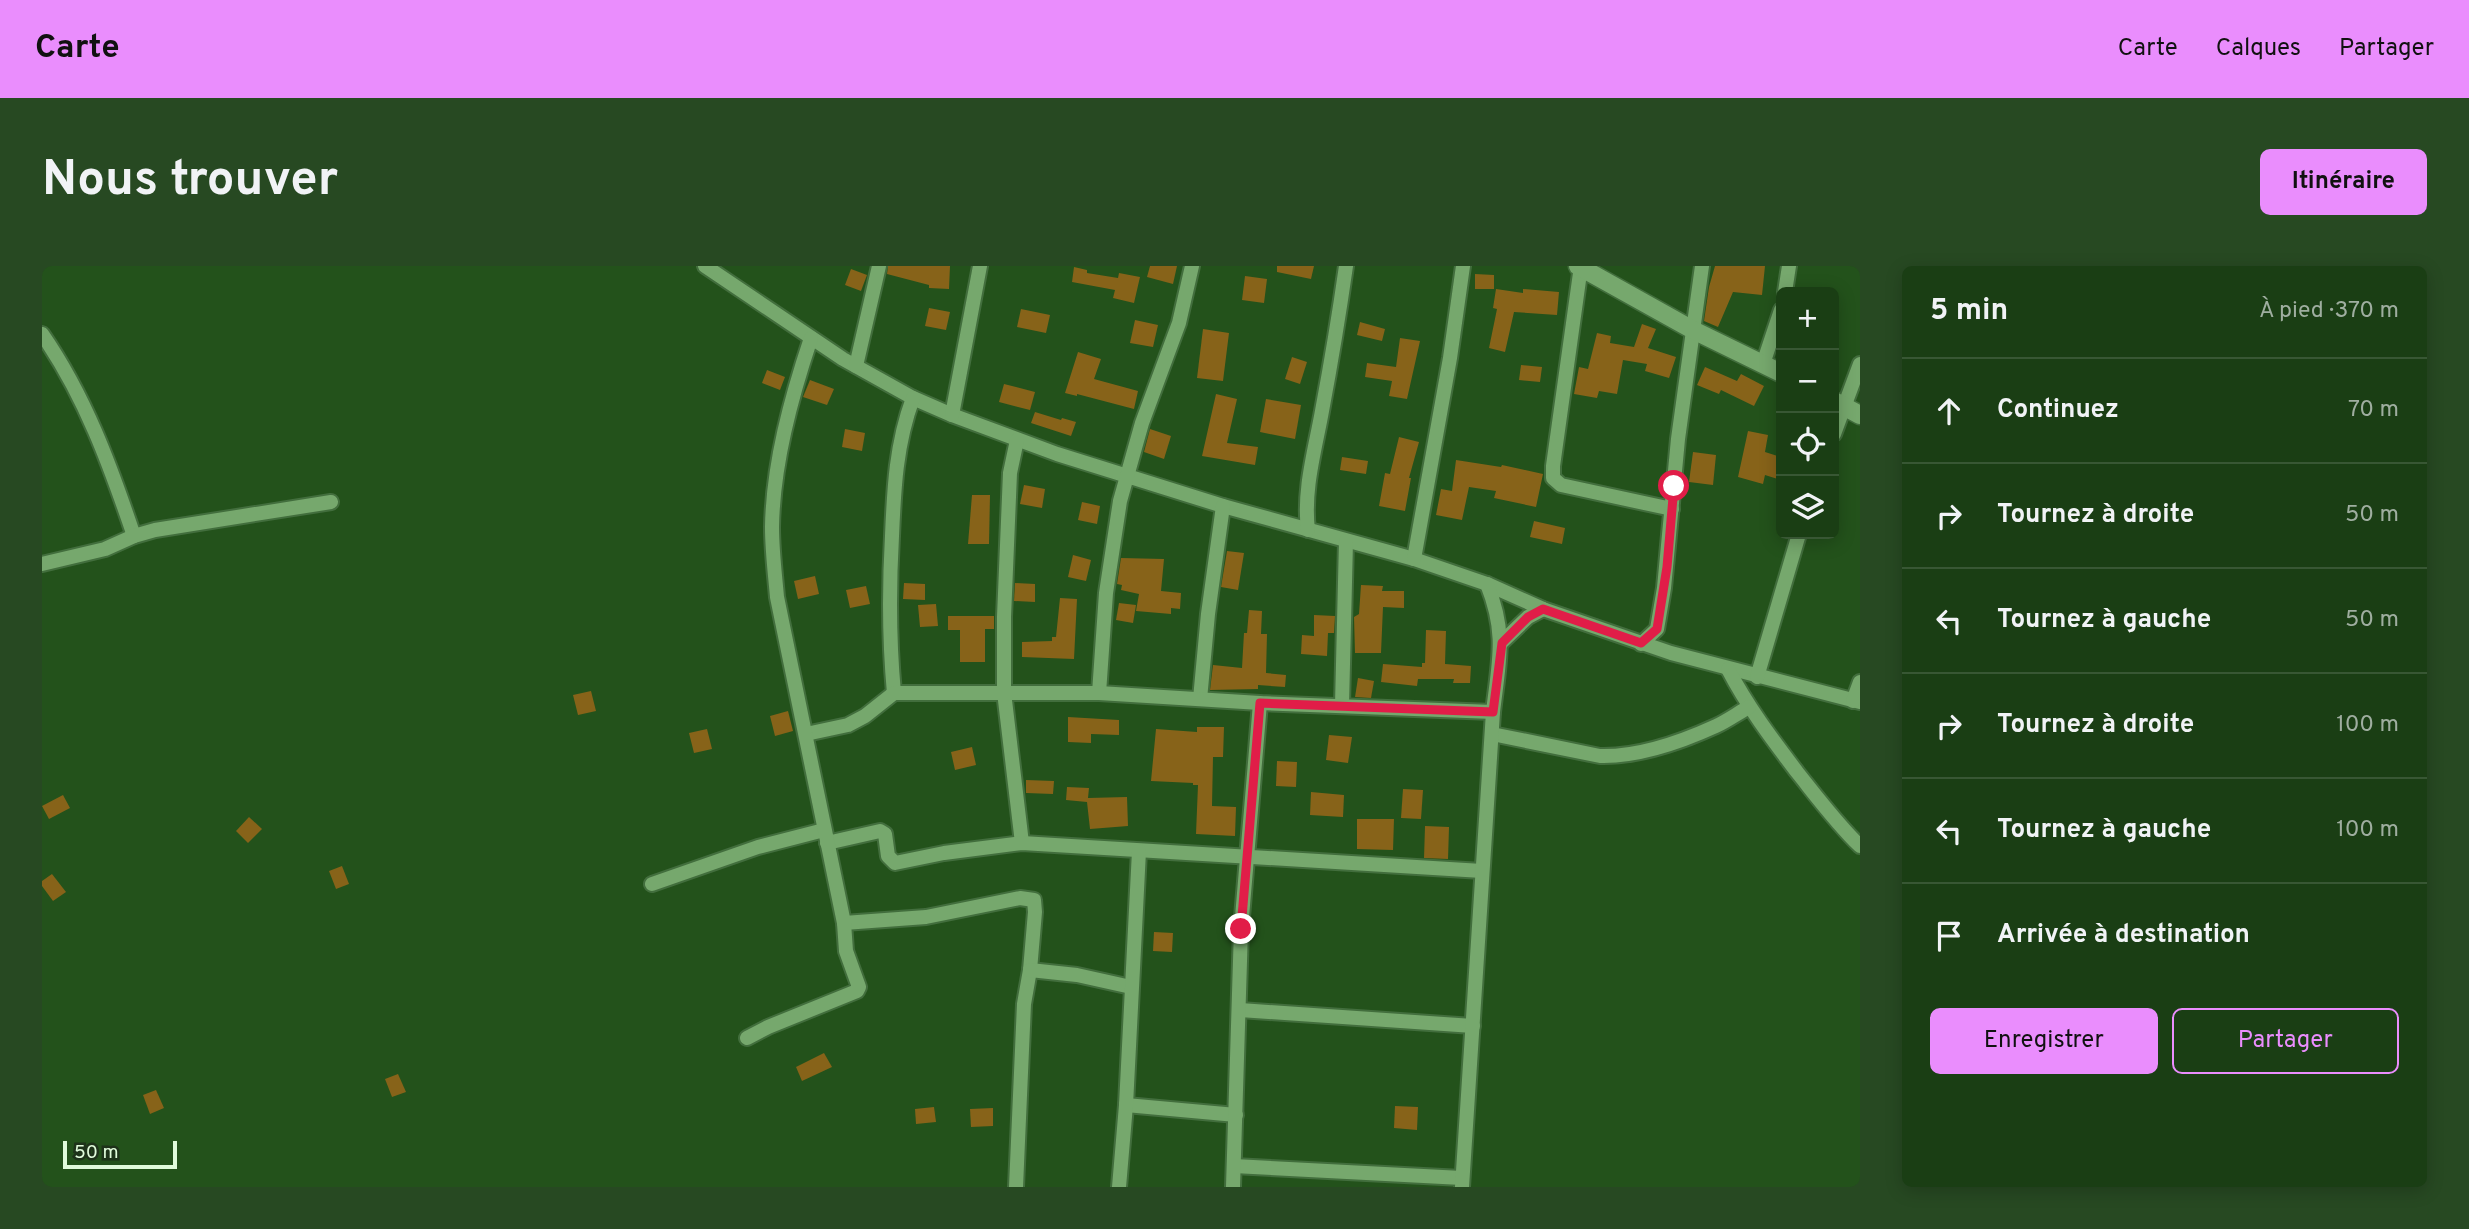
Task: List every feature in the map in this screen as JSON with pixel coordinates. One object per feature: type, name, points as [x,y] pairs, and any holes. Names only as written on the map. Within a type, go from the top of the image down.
[{"type":"street","points":[[856,366],[879,266]]},
{"type":"street","points":[[951,415],[980,266]]},
{"type":"street","points":[[1099,693],[1106,593],[1114,534],[1142,423],[1179,323],[1192,266]]},
{"type":"street","points":[[1308,530],[1306,502],[1346,266]]},
{"type":"street","points":[[1414,559],[1450,358],[1463,266]]},
{"type":"street","points":[[1641,643],[1657,629],[1664,589],[1678,439],[1702,266]]},
{"type":"street","points":[[1786,287],[1789,266]]},
{"type":"street","points":[[1672,509],[1561,485],[1553,478],[1580,267],[1693,330],[1776,370]]},
{"type":"street","points":[[712,268],[811,338],[856,366],[913,398],[1017,440],[1223,506],[1414,559],[1488,584],[1543,609],[1671,653],[1857,701],[1860,682]]},
{"type":"street","points":[[1763,364],[1776,325]]},
{"type":"street","points":[[42,334],[83,402],[111,469],[134,536]]},
{"type":"street","points":[[747,1038],[857,991],[859,987],[846,951],[844,923],[777,597],[772,526],[775,491],[790,407],[811,338]]},
{"type":"street","points":[[1860,364],[1839,403],[1860,415]]},
{"type":"street","points":[[894,693],[889,608],[894,480],[904,423],[913,398]]},
{"type":"street","points":[[1017,440],[1010,472],[1004,692],[1021,843]]},
{"type":"street","points":[[42,564],[105,549],[134,536],[182,525],[331,502]]},
{"type":"street","points":[[1200,699],[1208,614],[1223,506]]},
{"type":"street","points":[[1757,677],[1798,539]]},
{"type":"street","points":[[1342,705],[1346,541]]},
{"type":"street","points":[[1234,1166],[1462,1183],[1493,712],[1502,643],[1499,618],[1488,584]]},
{"type":"street","points":[[1502,643],[1528,617],[1543,609]]},
{"type":"street","points":[[1657,629],[1671,653]]},
{"type":"street","points":[[1728,669],[1749,707],[1812,790],[1860,846]]},
{"type":"street","points":[[806,734],[848,724],[865,716],[894,693],[1099,693],[1260,703],[1493,712]]},
{"type":"street","points":[[1233,1187],[1241,929],[1260,703]]},
{"type":"street","points":[[1492,734],[1600,756],[1618,757],[1703,732],[1749,707]]},
{"type":"street","points":[[652,884],[758,847],[880,831],[885,834],[888,856],[895,863],[944,853],[1021,843],[1482,871]]},
{"type":"street","points":[[1119,1187],[1126,1105],[1139,850]]},
{"type":"street","points":[[844,923],[926,916],[1028,898],[1034,900],[1030,970],[1024,1003],[1016,1187]]},
{"type":"street","points":[[1030,970],[1077,975],[1131,987]]},
{"type":"street","points":[[1240,1010],[1473,1027]]},
{"type":"street","points":[[1126,1105],[1236,1115]]},
{"type":"building","points":[[888,266],[950,266],[949,289],[929,288],[929,285],[887,274]]},
{"type":"building","points":[[1150,266],[1177,266],[1173,284],[1147,277]]},
{"type":"building","points":[[1277,266],[1314,266],[1311,279],[1277,272]]},
{"type":"building","points":[[1715,266],[1765,266],[1762,295],[1733,292],[1718,327],[1704,321]]},
{"type":"building","points":[[1074,267],[1087,270],[1087,273],[1118,278],[1119,273],[1140,277],[1134,303],[1113,298],[1115,290],[1072,282]]},
{"type":"building","points":[[851,269],[867,275],[861,291],[845,285]]},
{"type":"building","points":[[1475,274],[1494,275],[1494,289],[1475,289]]},
{"type":"building","points":[[1245,276],[1267,279],[1264,303],[1242,300]]},
{"type":"building","points":[[1496,289],[1523,293],[1523,289],[1559,292],[1557,315],[1514,312],[1505,352],[1489,348],[1497,309],[1493,308]]},
{"type":"building","points":[[929,308],[950,312],[946,330],[925,326]]},
{"type":"building","points":[[1021,309],[1050,315],[1046,333],[1017,327]]},
{"type":"building","points":[[1135,320],[1158,325],[1153,347],[1130,343]]},
{"type":"building","points":[[1360,322],[1385,329],[1382,341],[1357,335]]},
{"type":"building","points":[[1642,324],[1656,329],[1648,348],[1676,357],[1669,378],[1645,371],[1647,364],[1623,360],[1617,394],[1599,391],[1597,398],[1574,394],[1579,367],[1588,369],[1597,333],[1611,336],[1610,343],[1634,347]]},
{"type":"building","points":[[1203,329],[1229,333],[1223,381],[1197,378]]},
{"type":"building","points":[[1400,338],[1420,341],[1407,399],[1389,396],[1392,381],[1365,377],[1367,363],[1396,367]]},
{"type":"building","points":[[1078,352],[1101,359],[1094,379],[1138,391],[1134,409],[1065,393]]},
{"type":"building","points":[[1292,357],[1307,362],[1300,384],[1285,379]]},
{"type":"building","points":[[1521,365],[1542,367],[1540,382],[1519,380]]},
{"type":"building","points":[[1705,367],[1737,381],[1741,374],[1764,386],[1754,406],[1721,390],[1719,394],[1697,385]]},
{"type":"building","points":[[767,370],[785,377],[780,390],[762,383]]},
{"type":"building","points":[[810,380],[834,389],[827,405],[803,397]]},
{"type":"building","points":[[1004,384],[1035,392],[1030,410],[999,402]]},
{"type":"building","points":[[1216,394],[1237,399],[1227,443],[1258,447],[1255,465],[1202,456]]},
{"type":"building","points":[[1266,399],[1301,405],[1295,439],[1260,432]]},
{"type":"building","points":[[1035,412],[1076,422],[1071,436],[1031,423]]},
{"type":"building","points":[[845,429],[865,433],[862,451],[842,447]]},
{"type":"building","points":[[1150,429],[1171,436],[1164,459],[1144,452]]},
{"type":"building","points":[[1748,431],[1768,435],[1765,452],[1776,455],[1776,478],[1765,475],[1763,484],[1738,477]]},
{"type":"building","points":[[1399,437],[1419,442],[1409,478],[1405,511],[1379,506],[1385,473],[1390,474]]},
{"type":"building","points":[[1693,452],[1716,455],[1713,485],[1689,482]]},
{"type":"building","points":[[1342,457],[1368,461],[1366,474],[1340,470]]},
{"type":"building","points":[[1456,460],[1502,465],[1543,474],[1536,507],[1494,498],[1496,491],[1469,487],[1462,520],[1436,515],[1441,489],[1452,491]]},
{"type":"building","points":[[1024,485],[1045,489],[1042,508],[1020,504]]},
{"type":"building","points":[[972,495],[990,495],[989,544],[968,544]]},
{"type":"building","points":[[1082,502],[1100,506],[1097,524],[1078,520]]},
{"type":"building","points":[[1534,521],[1565,528],[1562,544],[1530,537]]},
{"type":"building","points":[[1227,551],[1244,553],[1238,590],[1221,587]]},
{"type":"building","points":[[1073,555],[1091,560],[1086,581],[1068,577]]},
{"type":"building","points":[[1121,558],[1164,559],[1161,591],[1181,593],[1180,609],[1171,608],[1171,614],[1136,611],[1139,594],[1121,590],[1122,585],[1117,584]]},
{"type":"building","points":[[815,576],[819,594],[798,599],[794,581]]},
{"type":"building","points":[[904,583],[925,584],[925,600],[903,599]]},
{"type":"building","points":[[1015,583],[1035,584],[1035,602],[1014,601]]},
{"type":"building","points":[[1361,585],[1383,586],[1382,591],[1404,591],[1404,608],[1383,607],[1381,653],[1355,653],[1354,617],[1359,614]]},
{"type":"building","points":[[866,586],[870,604],[850,608],[846,590]]},
{"type":"building","points":[[1060,598],[1077,599],[1074,659],[1022,657],[1022,642],[1052,641],[1052,637],[1056,637]]},
{"type":"building","points":[[1119,603],[1136,605],[1133,623],[1116,620]]},
{"type":"building","points":[[936,604],[938,626],[920,627],[918,605]]},
{"type":"building","points":[[1249,610],[1262,611],[1261,634],[1267,634],[1266,673],[1286,675],[1285,687],[1258,685],[1258,689],[1210,690],[1213,665],[1242,668],[1244,633],[1247,633]]},
{"type":"building","points":[[1314,615],[1335,616],[1334,633],[1328,633],[1327,656],[1301,654],[1302,635],[1314,636]]},
{"type":"building","points":[[948,616],[994,616],[994,629],[985,629],[985,662],[960,662],[960,630],[948,630]]},
{"type":"building","points":[[1426,630],[1446,631],[1445,664],[1471,666],[1470,683],[1453,683],[1454,679],[1418,679],[1417,686],[1381,682],[1383,664],[1422,667],[1422,663],[1425,663]]},
{"type":"building","points":[[1358,678],[1374,681],[1371,698],[1355,697]]},
{"type":"building","points":[[591,691],[596,711],[578,715],[573,695]]},
{"type":"building","points":[[788,711],[793,731],[775,736],[770,716]]},
{"type":"building","points":[[1068,717],[1119,720],[1119,735],[1091,734],[1091,743],[1068,742]]},
{"type":"building","points":[[1197,727],[1224,727],[1223,757],[1213,757],[1212,806],[1236,807],[1235,836],[1196,834],[1198,785],[1151,781],[1156,729],[1197,732]]},
{"type":"building","points":[[707,729],[712,749],[694,753],[689,733]]},
{"type":"building","points":[[1329,735],[1352,737],[1348,763],[1326,760]]},
{"type":"building","points":[[972,747],[976,765],[955,770],[951,752]]},
{"type":"building","points":[[1277,761],[1297,762],[1296,787],[1276,786]]},
{"type":"building","points":[[1026,780],[1054,781],[1053,794],[1026,793]]},
{"type":"building","points":[[1067,787],[1089,788],[1088,798],[1127,797],[1128,826],[1090,829],[1087,802],[1066,800]]},
{"type":"building","points":[[1403,789],[1423,790],[1421,819],[1401,818]]},
{"type":"building","points":[[1311,792],[1344,795],[1343,817],[1310,815]]},
{"type":"building","points":[[63,795],[70,808],[49,819],[42,806]]},
{"type":"building","points":[[249,817],[262,829],[248,843],[236,831]]},
{"type":"building","points":[[1357,819],[1394,819],[1393,850],[1357,849]]},
{"type":"building","points":[[1425,826],[1449,827],[1448,859],[1424,858]]},
{"type":"building","points":[[342,866],[349,884],[336,889],[329,871]]},
{"type":"building","points":[[52,874],[66,892],[53,901],[42,886],[42,881]]},
{"type":"building","points":[[1154,932],[1173,933],[1172,952],[1153,951]]},
{"type":"building","points":[[824,1053],[832,1067],[802,1081],[796,1067]]},
{"type":"building","points":[[398,1074],[406,1092],[392,1097],[385,1079]]},
{"type":"building","points":[[156,1090],[164,1108],[150,1114],[143,1095]]},
{"type":"building","points":[[1395,1106],[1418,1107],[1417,1130],[1394,1128]]},
{"type":"building","points":[[934,1107],[936,1122],[916,1124],[915,1109]]},
{"type":"building","points":[[993,1108],[993,1126],[971,1127],[970,1109]]},
{"type":"route","points":[[1241,929],[1260,703],[1493,712],[1502,643],[1528,617],[1543,609],[1641,643],[1657,629],[1671,535],[1674,486]]}]
